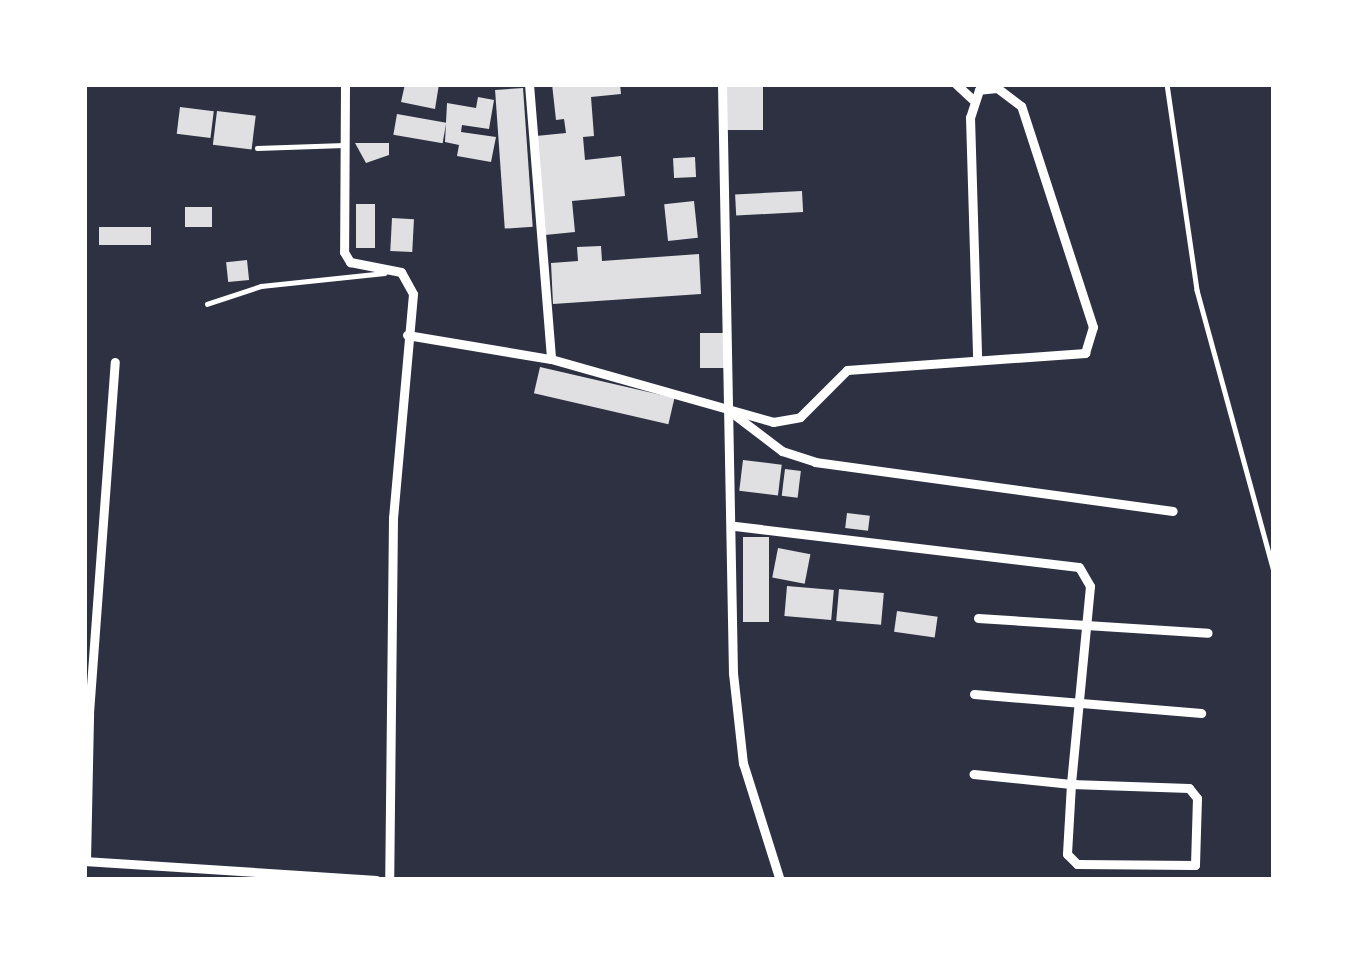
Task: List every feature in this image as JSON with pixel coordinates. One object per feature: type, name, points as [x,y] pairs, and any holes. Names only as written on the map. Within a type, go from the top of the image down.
[{"type":"street","points":[[344,84],[346,258],[394,269],[413,288],[393,518],[388,880]]},
{"type":"street","points":[[530,84],[551,359]]},
{"type":"street","points":[[722,84],[735,526],[734,673],[743,763],[781,880]]},
{"type":"street","points":[[956,84],[972,99],[977,357]]},
{"type":"street","points":[[407,335],[551,359],[732,413],[791,420],[839,372],[938,368],[977,357],[1077,356],[1092,343],[1093,327],[1021,106],[997,88],[972,99]]},
{"type":"street","points":[[115,362],[88,713],[85,861],[198,864],[376,880]]},
{"type":"street","points":[[732,413],[782,451],[815,462],[1172,511]]},
{"type":"street","points":[[735,526],[1066,563],[1088,574],[1086,624],[1071,784],[1067,854],[1077,864],[1195,865],[1195,791],[1071,784],[974,774]]},
{"type":"street","points":[[978,618],[1208,633]]},
{"type":"street","points":[[974,694],[1201,713]]},
{"type":"street","points":[[196,880],[198,864]]},
{"type":"lane","points":[[1167,84],[1196,290],[1274,571]]},
{"type":"lane","points":[[257,148],[344,145]]},
{"type":"lane","points":[[207,304],[261,286],[394,269]]},
{"type":"building","points":[[405,84],[439,84],[435,109],[401,102]]},
{"type":"building","points":[[552,84],[620,84],[621,94],[591,97],[594,136],[583,137],[585,160],[621,156],[625,196],[572,201],[575,232],[545,235],[536,136],[566,133],[564,119],[556,120]]},
{"type":"building","points":[[723,84],[763,84],[763,130],[723,130]]},
{"type":"building","points":[[523,88],[533,227],[505,229],[495,90]]},
{"type":"building","points":[[478,97],[494,100],[489,129],[462,125],[461,132],[496,137],[491,162],[457,156],[459,145],[445,142],[447,103],[476,108]]},
{"type":"building","points":[[180,107],[214,111],[210,138],[177,134]]},
{"type":"building","points":[[217,111],[256,116],[252,149],[213,145]]},
{"type":"building","points":[[397,114],[446,123],[443,143],[393,135]]},
{"type":"building","points":[[355,143],[389,143],[389,155],[366,163]]},
{"type":"building","points":[[695,157],[696,177],[674,178],[673,158]]},
{"type":"building","points":[[802,191],[803,212],[736,215],[735,195]]},
{"type":"building","points":[[694,201],[698,238],[668,241],[664,204]]},
{"type":"building","points":[[356,204],[375,204],[375,248],[356,248]]},
{"type":"building","points":[[185,207],[212,207],[212,227],[185,227]]},
{"type":"building","points":[[392,218],[414,219],[412,252],[390,251]]},
{"type":"building","points":[[99,227],[151,227],[151,245],[99,245]]},
{"type":"building","points":[[601,246],[602,261],[699,254],[701,294],[553,304],[551,263],[578,261],[577,247]]},
{"type":"building","points":[[247,260],[249,280],[228,282],[226,262]]},
{"type":"building","points":[[700,333],[726,333],[726,368],[700,368]]},
{"type":"building","points":[[540,367],[674,398],[668,424],[534,393]]},
{"type":"building","points":[[743,460],[782,465],[778,496],[739,491]]},
{"type":"building","points":[[785,469],[801,471],[798,498],[782,496]]},
{"type":"building","points":[[847,513],[870,516],[868,531],[845,528]]},
{"type":"building","points":[[743,537],[769,537],[769,622],[743,622]]},
{"type":"building","points":[[778,548],[810,554],[805,584],[772,577]]},
{"type":"building","points":[[787,586],[834,590],[831,620],[784,616]]},
{"type":"building","points":[[839,589],[884,593],[881,625],[836,621]]},
{"type":"building","points":[[897,611],[938,617],[935,638],[894,632]]}]
